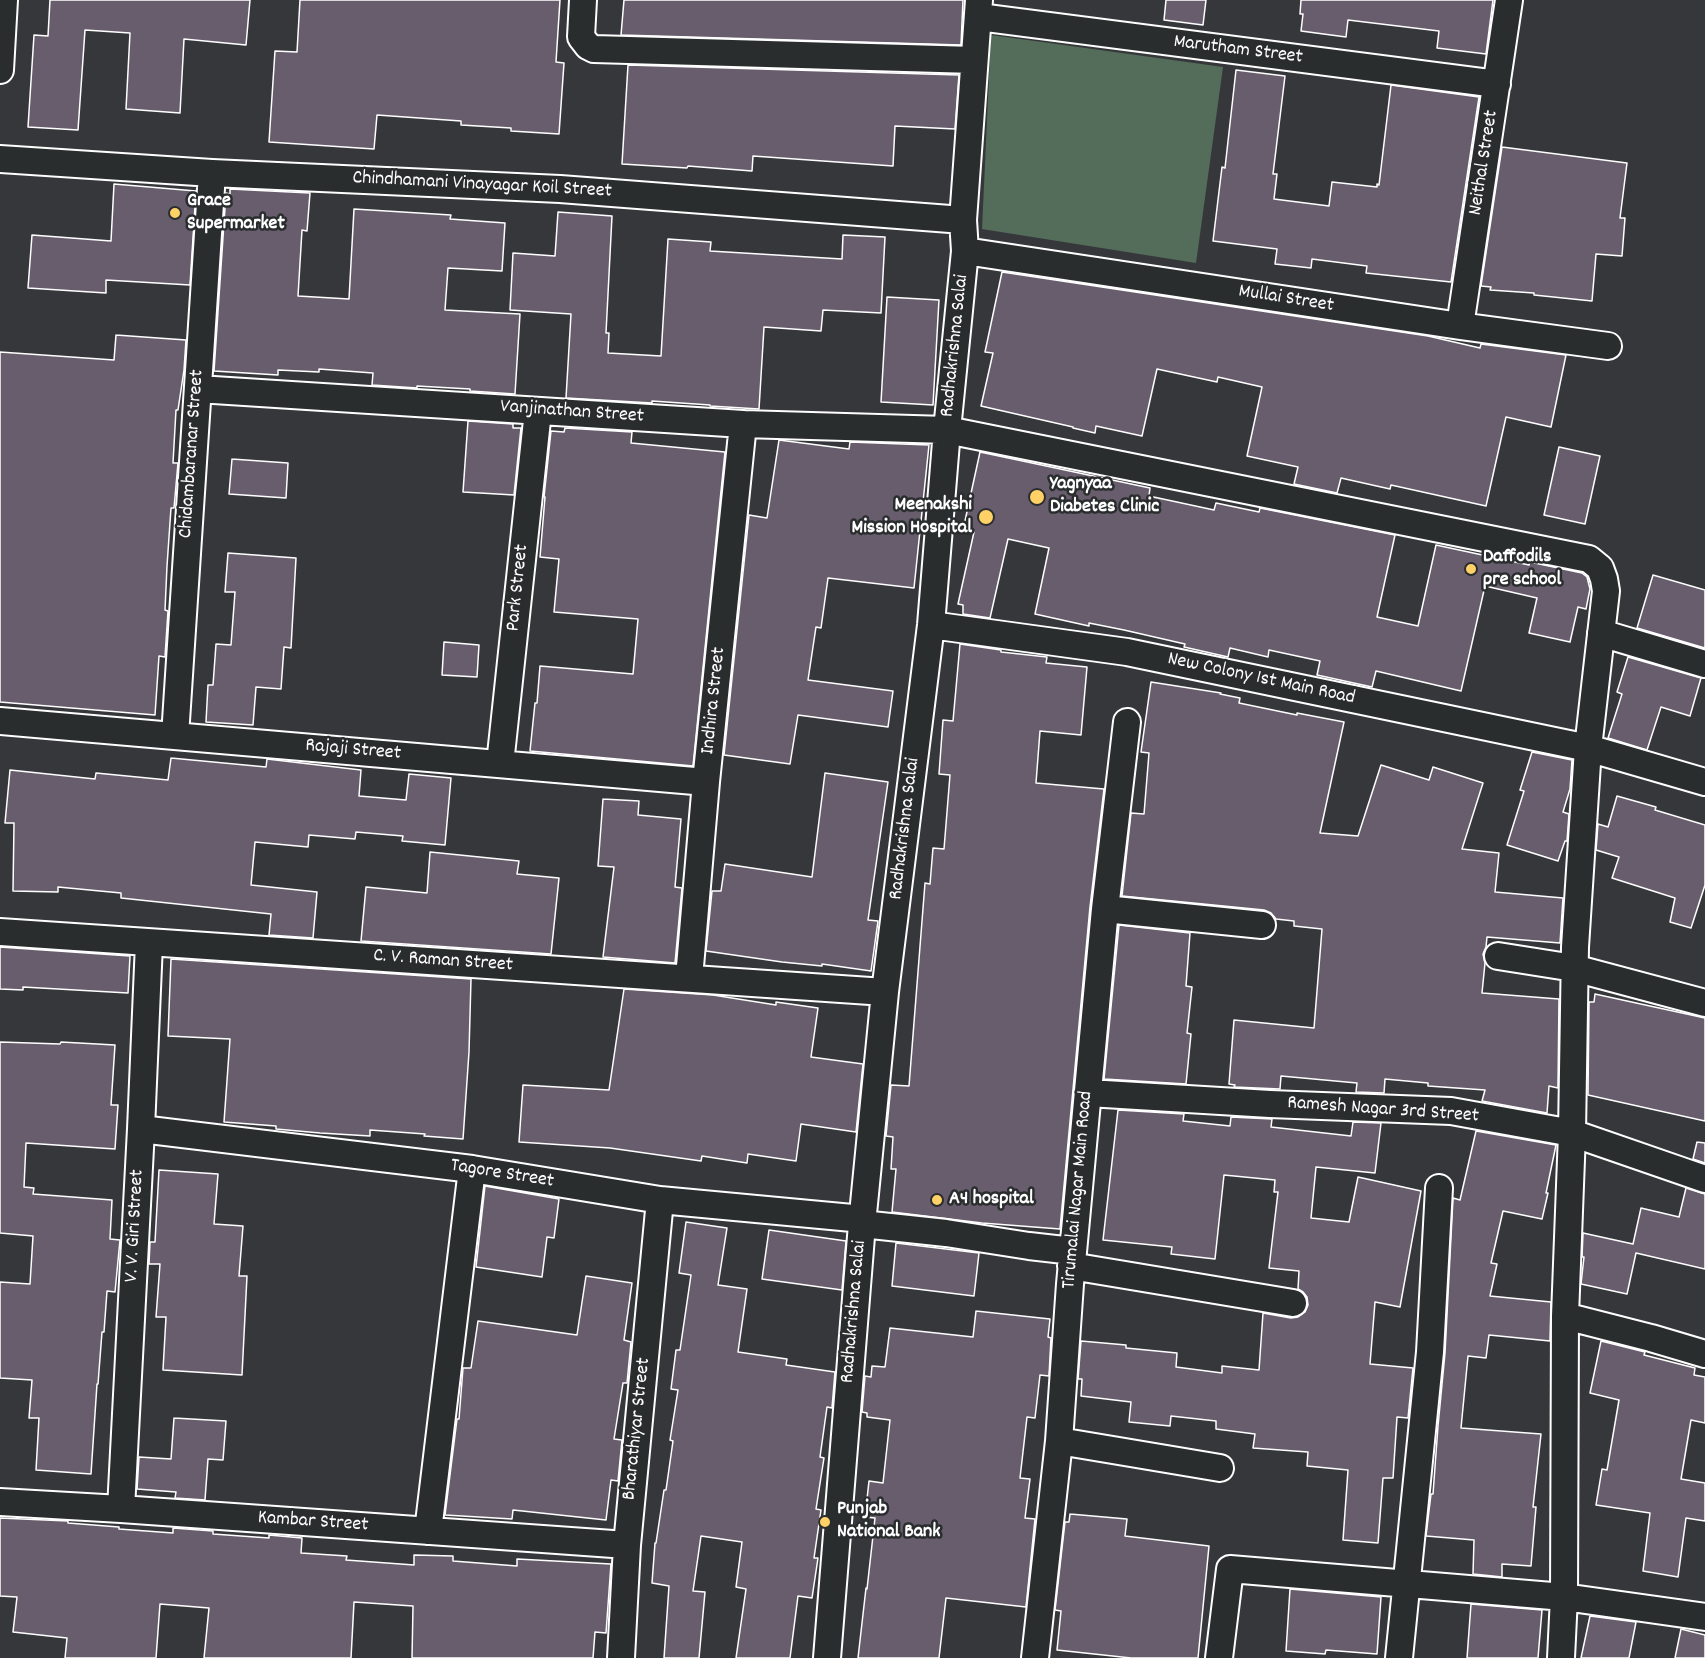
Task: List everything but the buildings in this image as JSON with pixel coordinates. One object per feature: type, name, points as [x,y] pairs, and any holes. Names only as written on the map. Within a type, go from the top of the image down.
[{"type":"street","points":[[0,70],[4,0]]},
{"type":"street","points":[[582,0],[582,39],[594,49],[974,60]]},
{"type":"street","name":"Neithal Street","points":[[1460,326],[1509,0]]},
{"type":"street","name":"Radhakrishna Salai","points":[[827,1658],[863,1222],[885,992],[931,625],[965,251],[963,220],[979,9]]},
{"type":"street","name":"Marutham Street","points":[[979,9],[1497,84]]},
{"type":"street","name":"Chindhamani Vinayagar Koil Street","points":[[0,159],[212,173],[560,189],[963,220]]},
{"type":"street","name":"Chidambaranar Street","points":[[175,736],[212,173]]},
{"type":"street","name":"Mullai Street","points":[[965,251],[1460,326],[1608,346]]},
{"type":"street","name":"Vanjinathan Street","points":[[198,389],[743,424],[947,430],[1589,559],[1599,568],[1606,591],[1588,748],[1574,968],[1572,1133],[1565,1316],[1564,1597],[1561,1658]]},
{"type":"street","name":"Park Street","points":[[500,764],[538,411]]},
{"type":"street","name":"Indhira Street","points":[[689,978],[706,782],[743,424]]},
{"type":"street","name":"New Colony 1st Main Road","points":[[931,625],[1127,652],[1588,748],[1705,782]]},
{"type":"street","points":[[1601,633],[1705,664]]},
{"type":"street","name":"Rajaji Street","points":[[0,721],[706,782]]},
{"type":"street","name":"Tirumalai Nagar Main Road","points":[[1035,1658],[1059,1441],[1072,1259],[1105,909],[1127,722]]},
{"type":"street","points":[[1105,909],[1262,925]]},
{"type":"street","name":"C. V. Raman Street","points":[[0,932],[885,992]]},
{"type":"street","name":"V. V. Giri Street","points":[[121,1509],[149,942]]},
{"type":"street","points":[[1498,956],[1574,968],[1705,1003]]},
{"type":"street","name":"Ramesh Nagar 3rd Street","points":[[1088,1093],[1270,1104],[1451,1111],[1572,1133],[1705,1179]]},
{"type":"street","name":"Tagore Street","points":[[141,1129],[472,1169],[660,1200],[946,1233],[1029,1246],[1072,1259],[1293,1303]]},
{"type":"street","points":[[428,1531],[472,1169]]},
{"type":"street","points":[[1398,1658],[1430,1352],[1439,1188]]},
{"type":"street","name":"Bharathiyar Street","points":[[621,1658],[627,1545],[660,1200]]},
{"type":"street","points":[[1565,1316],[1705,1354]]},
{"type":"street","points":[[1059,1441],[1220,1468]]},
{"type":"street","name":"Kambar Street","points":[[0,1502],[627,1545]]},
{"type":"street","points":[[1219,1658],[1230,1569],[1564,1597],[1705,1617]]},
{"type":"green space","points":[[991,35],[1223,67],[1196,263],[982,229]]},
{"type":"place","name":"Grace Supermarket","points":[[175,213]]},
{"type":"place","name":"Yagnyaa Diabetes Clinic","points":[[1037,497]]},
{"type":"place","name":"Meenakshi Mission Hospital","points":[[986,517]]},
{"type":"place","name":"Daffodils pre school","points":[[1471,569]]},
{"type":"place","name":"A4 hospital","points":[[937,1200]]},
{"type":"place","name":"Punjab National Bank","points":[[825,1522]]}]
